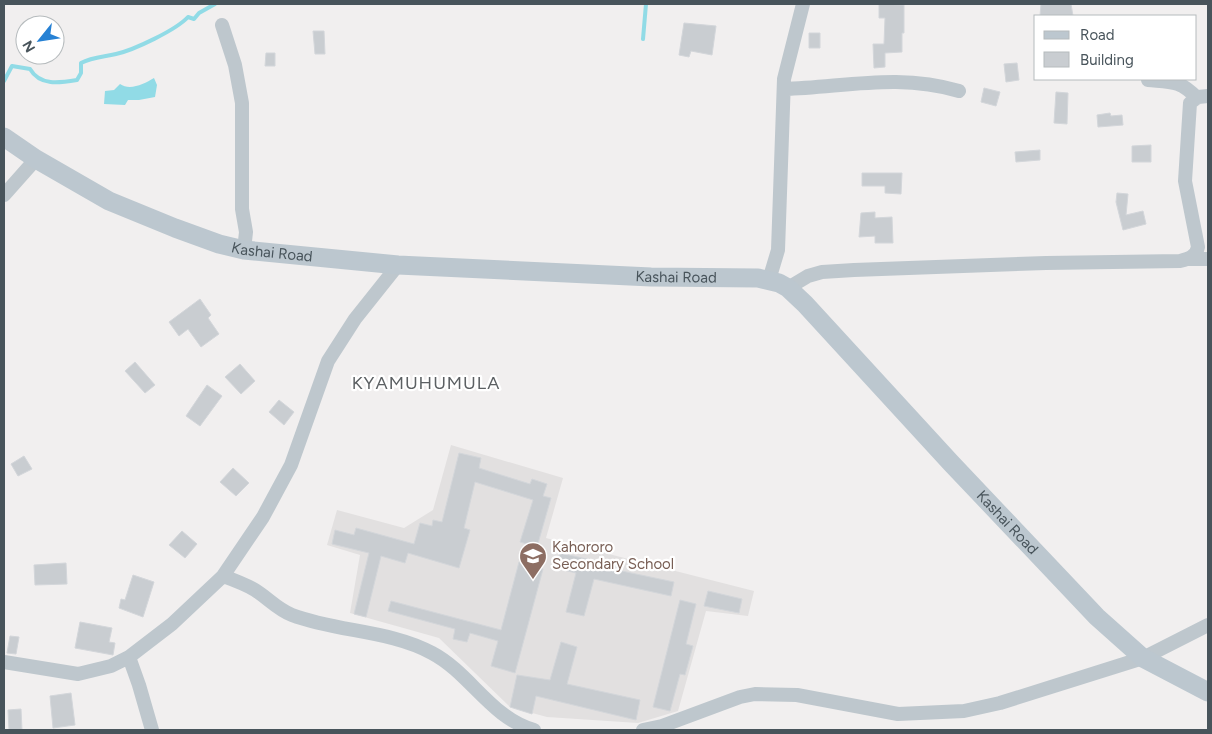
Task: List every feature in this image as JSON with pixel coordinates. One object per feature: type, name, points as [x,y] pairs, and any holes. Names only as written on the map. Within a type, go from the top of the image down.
[{"type":"street","points":[[769,280],[778,250],[784,79],[803,4]]},
{"type":"street","points":[[222,25],[235,65],[242,103],[242,209],[246,232],[244,250]]},
{"type":"street","points":[[784,89],[895,80],[960,90]]},
{"type":"street","points":[[1148,80],[1178,83],[1202,97],[1190,103],[1185,181],[1198,247],[1195,255],[1189,259]]},
{"type":"street","name":"Kashai Road","points":[[4,137],[36,159],[109,201],[184,231],[244,250],[398,266],[769,280],[788,288],[1097,617],[1143,658],[1208,692]]},
{"type":"street","points":[[4,195],[36,159]]},
{"type":"street","points":[[788,288],[808,276],[822,272],[1208,259]]},
{"type":"street","points":[[4,662],[78,674],[111,666],[129,657],[172,624],[223,576],[264,517],[291,465],[328,361],[355,319],[398,266]]},
{"type":"street","points":[[223,576],[254,589],[274,606],[292,615],[348,630],[411,643],[433,653],[453,667],[501,713],[524,727],[534,730]]},
{"type":"street","points":[[643,730],[662,726],[740,697],[755,694],[796,695],[898,714],[964,711],[1000,703],[1143,658],[1208,625]]},
{"type":"street","points":[[129,657],[140,685],[152,730]]},
{"type":"shaded area","name":"Kahororo Secondary School","points":[[451,445],[563,478],[546,538],[754,591],[748,616],[706,611],[678,711],[638,723],[547,717],[510,707],[439,638],[350,613],[360,555],[327,545],[337,510],[404,528],[433,510]]},
{"type":"water","points":[[154,78],[157,85],[155,97],[128,100],[125,105],[104,104],[105,91],[114,90],[120,84],[128,87],[137,86]]},
{"type":"building","points":[[879,4],[904,5],[904,33],[902,33],[902,52],[885,53],[885,67],[874,68],[873,44],[884,44],[885,18],[879,18]]},
{"type":"building","points":[[1041,4],[1071,4],[1073,15],[1040,15]]},
{"type":"building","points":[[684,23],[716,26],[712,55],[691,51],[689,57],[679,55]]},
{"type":"building","points":[[313,31],[324,31],[325,54],[315,54]]},
{"type":"building","points":[[809,33],[820,33],[820,48],[809,48]]},
{"type":"building","points":[[266,53],[275,53],[275,66],[265,66]]},
{"type":"building","points":[[1017,63],[1019,80],[1006,82],[1004,64]]},
{"type":"building","points":[[984,88],[1000,92],[996,106],[981,102]]},
{"type":"building","points":[[1056,92],[1068,93],[1067,124],[1054,123]]},
{"type":"building","points":[[1110,113],[1111,116],[1122,115],[1123,125],[1098,127],[1097,115]]},
{"type":"building","points":[[1151,145],[1151,162],[1132,162],[1132,146]]},
{"type":"building","points":[[1040,150],[1040,160],[1016,162],[1015,152]]},
{"type":"building","points":[[862,173],[902,173],[901,194],[885,193],[885,186],[862,186]]},
{"type":"building","points":[[1117,193],[1128,194],[1126,215],[1143,211],[1146,224],[1123,230],[1116,202]]},
{"type":"building","points":[[875,212],[875,218],[892,217],[893,243],[875,243],[875,236],[859,237],[861,213]]},
{"type":"building","points":[[200,299],[211,315],[208,318],[219,334],[201,347],[188,329],[179,336],[169,322]]},
{"type":"building","points":[[135,362],[155,385],[145,393],[125,371]]},
{"type":"building","points":[[240,364],[255,381],[241,394],[225,377]]},
{"type":"building","points":[[207,385],[222,396],[200,426],[186,416]]},
{"type":"building","points":[[279,400],[294,412],[284,425],[269,412]]},
{"type":"building","points":[[459,453],[481,458],[479,468],[530,484],[532,479],[547,484],[543,496],[551,498],[537,547],[520,542],[533,500],[475,482],[464,528],[470,530],[459,568],[408,553],[405,563],[381,556],[366,617],[354,614],[369,553],[332,544],[335,530],[354,535],[356,528],[414,544],[420,523],[432,526],[433,520],[442,522]]},
{"type":"building","points":[[24,456],[32,469],[18,476],[11,464]]},
{"type":"building","points":[[233,468],[249,483],[236,496],[220,482]]},
{"type":"building","points":[[182,531],[197,544],[185,558],[169,545]]},
{"type":"building","points":[[560,553],[618,566],[617,570],[674,582],[671,596],[594,579],[584,616],[566,612],[576,573],[556,568]]},
{"type":"building","points":[[519,562],[543,569],[515,673],[491,666],[498,641],[470,633],[467,642],[453,639],[455,629],[388,611],[391,601],[501,630]]},
{"type":"building","points":[[66,563],[67,584],[35,585],[34,565]]},
{"type":"building","points":[[133,575],[154,582],[143,617],[119,608],[121,599],[125,600]]},
{"type":"building","points":[[708,591],[742,599],[739,613],[704,606]]},
{"type":"building","points":[[680,600],[696,604],[686,644],[693,646],[685,675],[680,674],[670,711],[653,707]]},
{"type":"building","points":[[80,622],[112,628],[109,642],[115,643],[113,655],[75,648]]},
{"type":"building","points":[[10,636],[19,637],[16,654],[7,653]]},
{"type":"building","points":[[561,642],[577,647],[567,684],[640,700],[636,720],[536,696],[532,714],[510,707],[517,675],[550,680]]},
{"type":"building","points":[[71,693],[75,725],[53,728],[50,696]]},
{"type":"building","points":[[21,709],[22,730],[9,730],[8,710]]},
{"type":"waterway","points":[[4,81],[12,66],[30,69],[45,81],[63,82],[77,80],[81,73],[81,63],[93,58],[124,52],[144,44],[174,28],[188,17],[194,19],[199,13],[215,4]]},
{"type":"waterway","points":[[643,39],[646,4]]},
{"type":"place","name":"Kahororo Secondary School","points":[[533,580]]},
{"type":"district","name":"KYAMUHUMULA","points":[[426,383]]}]
